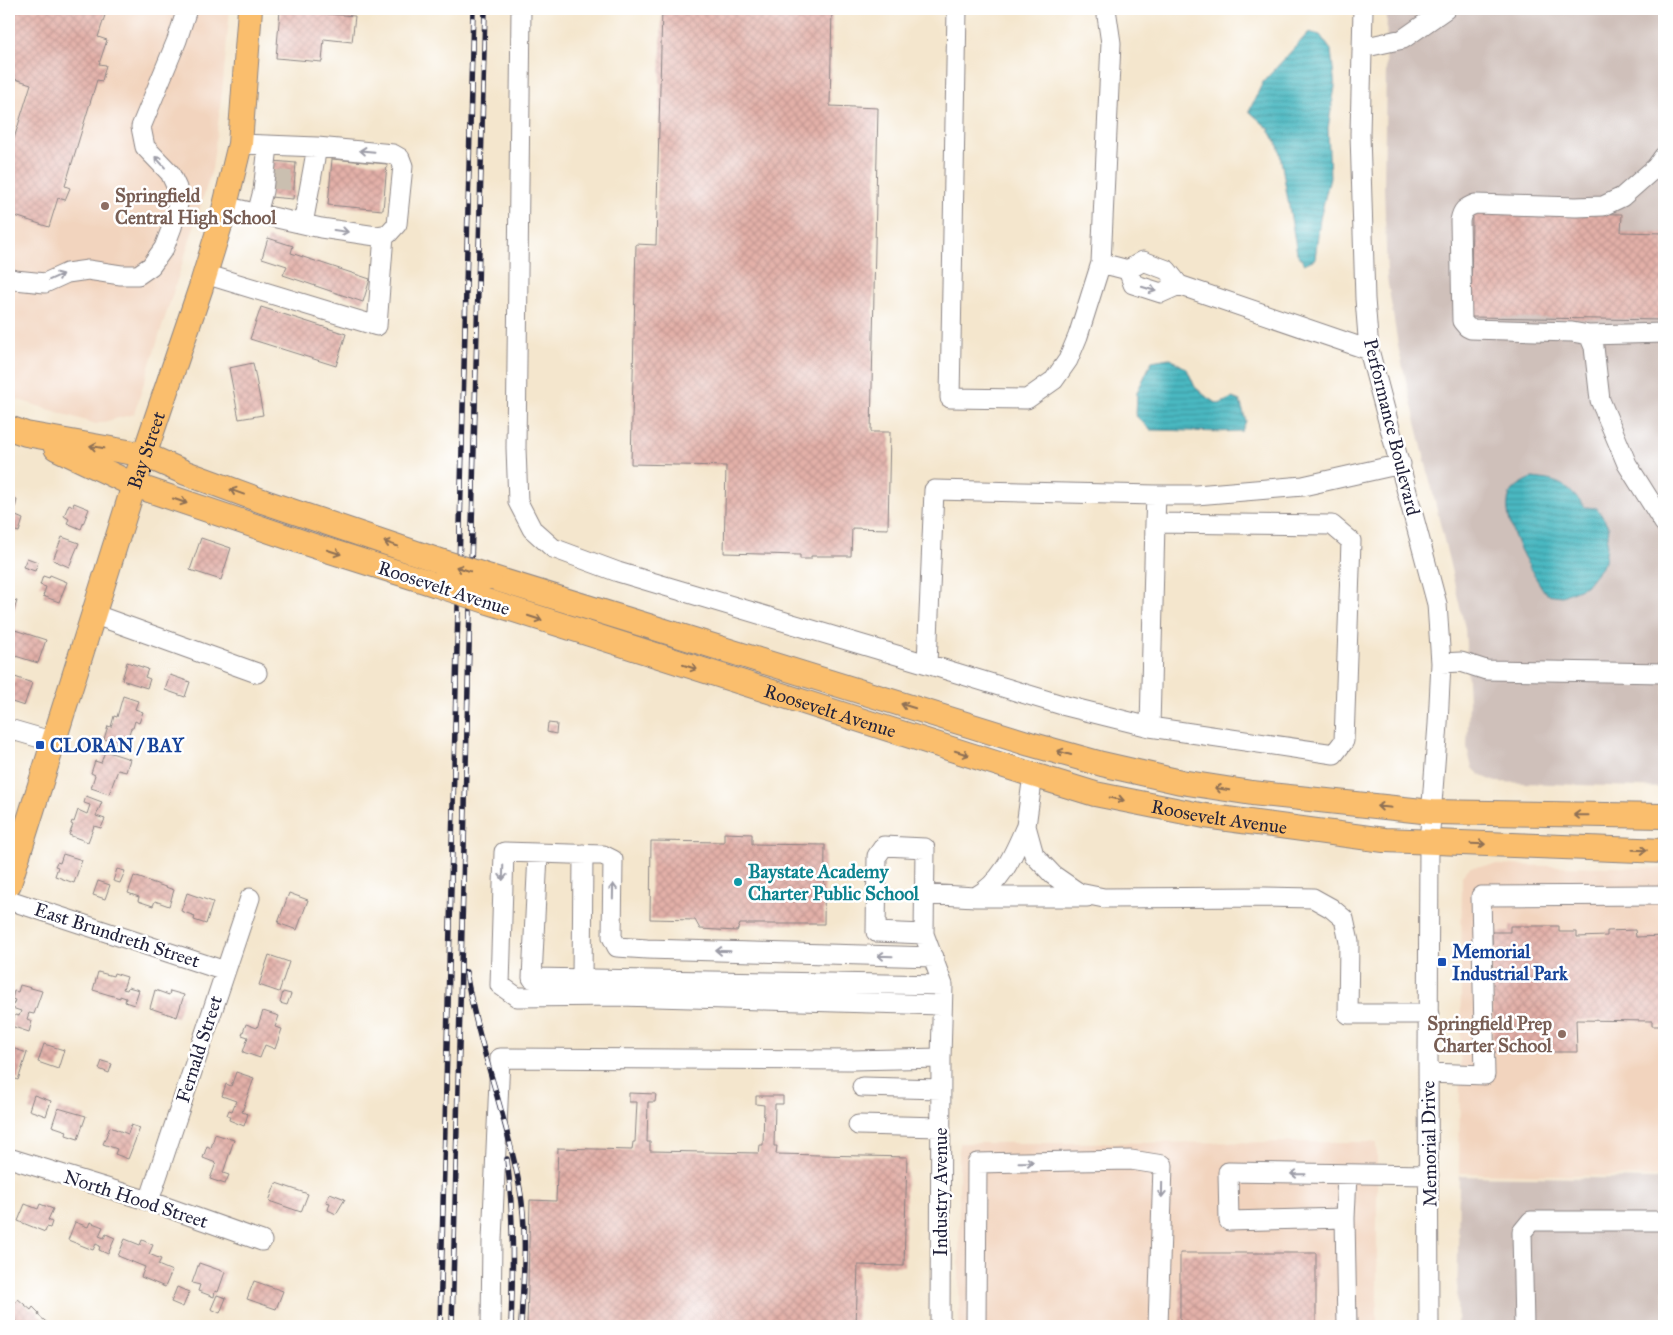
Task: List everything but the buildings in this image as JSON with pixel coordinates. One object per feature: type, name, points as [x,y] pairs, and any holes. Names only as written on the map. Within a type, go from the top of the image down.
[{"type":"main road","name":"Bay Street","points":[[9,884],[134,485],[205,274],[224,206],[240,144],[250,9]]},
{"type":"main road","name":"Roosevelt Avenue","points":[[18,431],[145,455],[186,473],[265,502],[437,560],[1030,744],[1102,764],[1180,782],[1252,793],[1432,812],[1664,816]]},
{"type":"main road","name":"Roosevelt Avenue","points":[[18,431],[134,485],[311,545],[1094,794],[1205,816],[1384,840],[1664,851]]},
{"type":"street","points":[[9,278],[45,282],[67,272],[88,270],[121,276],[138,274],[151,266],[164,248],[178,204],[177,188],[170,173],[145,147],[141,127],[177,40],[187,9]]},
{"type":"street","points":[[521,9],[516,448],[518,502],[532,529],[553,548],[618,572],[1062,705],[1150,727],[1334,754],[1344,742],[1351,541],[1332,525],[1155,522]]},
{"type":"street","points":[[957,9],[950,398],[1027,399],[1054,380],[1068,360],[1078,336],[1101,263],[1111,43],[1106,9]]},
{"type":"street","name":"Performance Boulevard","points":[[1362,9],[1360,134],[1365,299],[1369,350],[1437,604],[1441,664],[1432,812]]},
{"type":"street","points":[[1362,48],[1402,39],[1446,9]]},
{"type":"street","points":[[224,206],[303,224],[376,236],[388,234],[398,224],[403,172],[400,158],[393,154],[316,147],[240,144]]},
{"type":"street","points":[[257,214],[268,179],[268,146]]},
{"type":"street","points":[[303,224],[302,182],[316,147]]},
{"type":"street","points":[[1664,156],[1656,167],[1622,197],[1603,206],[1475,204],[1465,208],[1460,221],[1460,306],[1462,321],[1467,327],[1493,331],[1572,332],[1589,335],[1664,333]]},
{"type":"street","points":[[205,274],[376,326],[384,235]]},
{"type":"street","points":[[1101,263],[1128,270],[1133,284],[1160,293],[1179,286],[1369,350]]},
{"type":"street","points":[[1589,335],[1594,347],[1600,400],[1627,464],[1664,523]]},
{"type":"street","points":[[928,664],[934,490],[1196,495],[1303,486],[1401,464]]},
{"type":"street","points":[[1150,727],[1156,495]]},
{"type":"street","points":[[93,614],[257,673]]},
{"type":"street","points":[[1441,664],[1461,662],[1486,670],[1664,674]]},
{"type":"street","points":[[9,729],[54,742]]},
{"type":"street","points":[[975,897],[985,892],[1008,865],[1026,826],[1033,775]]},
{"type":"street","name":"Memorial Drive","points":[[1429,1326],[1429,843],[1432,812]]},
{"type":"street","points":[[1026,826],[1034,855],[1052,876],[1080,892],[1098,897],[1264,896],[1313,898],[1331,908],[1344,920],[1348,942],[1348,1014],[1429,1014]]},
{"type":"street","points":[[538,854],[532,978],[943,985],[924,934],[925,848],[884,846],[877,856],[876,932],[924,934]]},
{"type":"street","points":[[934,957],[647,949],[617,946],[612,937],[614,860],[603,855],[504,852],[500,985],[517,997],[620,996],[942,1005]]},
{"type":"street","points":[[582,979],[583,854]]},
{"type":"street","points":[[924,894],[975,897],[1098,897]]},
{"type":"street","points":[[1428,1073],[1484,1075],[1481,896],[1664,895]]},
{"type":"street","name":"Fernald Street","points":[[149,1201],[250,898]]},
{"type":"street","name":"East Brundreth Street","points":[[9,900],[225,971]]},
{"type":"street","name":"Industry Avenue","points":[[940,1326],[940,1089],[943,985]]},
{"type":"street","points":[[491,1326],[492,1240],[500,1058],[842,1060],[941,1058]]},
{"type":"street","points":[[862,1087],[940,1089]]},
{"type":"street","points":[[858,1125],[941,1127]]},
{"type":"street","name":"North Hood Street","points":[[9,1158],[149,1201],[262,1241]]},
{"type":"street","points":[[976,1326],[977,1163],[1131,1160],[1163,1165],[1158,1326]]},
{"type":"street","points":[[1345,1218],[1229,1221],[1228,1172],[1429,1175]]},
{"type":"street","points":[[1347,1175],[1345,1218],[1347,1326]]},
{"type":"street","points":[[1524,1326],[1522,1232],[1531,1221],[1664,1222]]},
{"type":"shaded area","name":"Springfield Central High School","points":[[9,9],[230,9],[212,169],[134,414],[96,424],[9,397]]},
{"type":"shaded area","points":[[1387,9],[1664,9],[1664,788],[1496,782],[1482,776],[1472,768],[1467,747],[1469,701],[1465,628],[1399,351],[1387,278],[1384,186]]},
{"type":"shaded area","name":"Springfield Prep Charter School","points":[[1493,865],[1664,868],[1664,1177],[1459,1173],[1462,876],[1470,867]]},
{"type":"shaded area","points":[[1377,1142],[1377,1326],[959,1326],[959,1143]]},
{"type":"shaded area","points":[[1459,1176],[1664,1179],[1664,1326],[1457,1326]]},
{"type":"water","points":[[1309,32],[1320,35],[1331,50],[1335,87],[1328,128],[1330,177],[1320,219],[1315,259],[1304,264],[1297,253],[1279,148],[1269,129],[1249,111],[1263,82]]},
{"type":"water","points":[[1169,358],[1187,369],[1195,387],[1209,399],[1219,404],[1232,398],[1240,401],[1246,421],[1242,431],[1150,430],[1136,416],[1137,392],[1152,361]]},
{"type":"water","points":[[1532,478],[1557,482],[1562,485],[1585,507],[1597,508],[1609,527],[1605,562],[1586,586],[1562,596],[1546,594],[1519,547],[1509,520],[1508,508],[1511,493],[1519,485]]},
{"type":"tunnel","points":[[272,179],[294,181]]},
{"type":"railway","points":[[440,1326],[473,9]]},
{"type":"railway","points":[[452,1326],[485,9]]},
{"type":"railway","points":[[466,972],[471,1000],[508,1135],[520,1189],[524,1223],[524,1275],[521,1326]]},
{"type":"railway","points":[[507,1159],[512,1242],[511,1326]]},
{"type":"place","name":"Springfield Central High School","points":[[105,206]]},
{"type":"place","name":"CLORAN / BAY","points":[[40,745]]},
{"type":"place","name":"Baystate Academy Charter Public School","points":[[738,882]]},
{"type":"place","name":"Memorial Industrial Park","points":[[1442,962]]},
{"type":"place","name":"Springfield Prep Charter School","points":[[1562,1034]]}]
